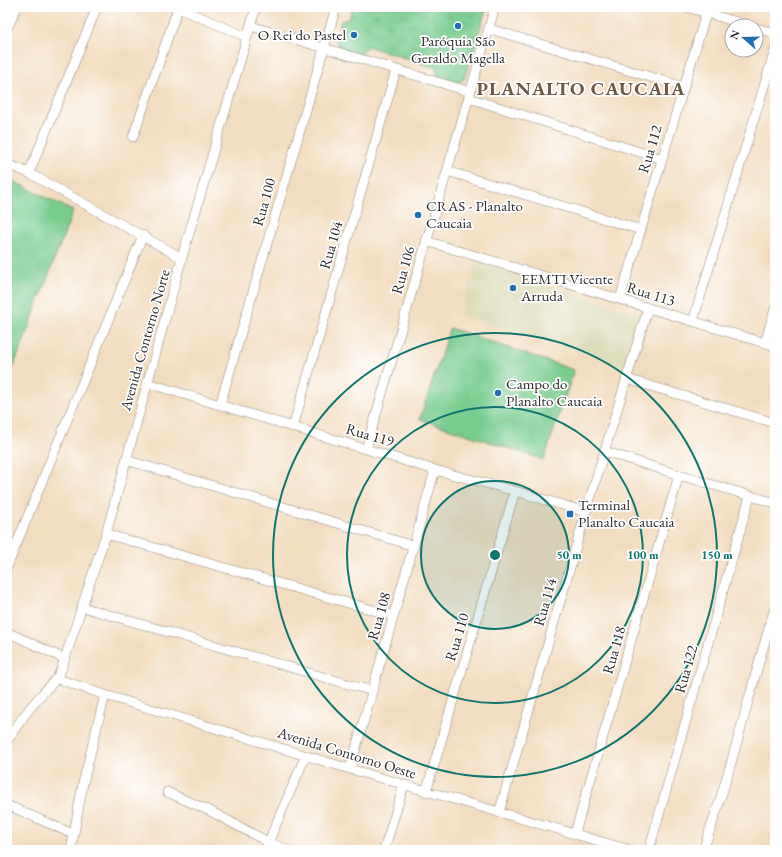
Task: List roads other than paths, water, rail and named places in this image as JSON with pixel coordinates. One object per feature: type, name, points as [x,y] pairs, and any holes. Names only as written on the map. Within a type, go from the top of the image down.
[{"type":"street","points":[[7,29],[17,7]]},
{"type":"street","points":[[29,173],[97,7]]},
{"type":"street","points":[[133,137],[177,7],[246,37]]},
{"type":"street","name":"Avenida Contorno Norte","points":[[58,679],[106,534],[182,258],[256,7]]},
{"type":"street","name":"Rua 100","points":[[220,405],[336,7]]},
{"type":"street","name":"Rua 106","points":[[366,449],[496,7]]},
{"type":"street","points":[[687,7],[707,10],[728,18]]},
{"type":"street","name":"Rua 112","points":[[620,299],[707,10]]},
{"type":"street","points":[[251,26],[396,70],[662,159]]},
{"type":"street","points":[[490,29],[684,87]]},
{"type":"street","points":[[764,31],[775,34]]},
{"type":"street","points":[[693,321],[775,50]]},
{"type":"street","name":"Rua 104","points":[[293,427],[396,70]]},
{"type":"street","points":[[7,164],[29,173],[182,258]]},
{"type":"street","points":[[447,171],[641,230]]},
{"type":"street","points":[[7,567],[143,235]]},
{"type":"street","name":"Rua 113","points":[[426,241],[775,346]]},
{"type":"street","name":"Rua 114","points":[[499,813],[586,512],[648,308]]},
{"type":"street","points":[[765,343],[775,309]]},
{"type":"street","points":[[626,379],[775,423]]},
{"type":"street","name":"Rua 119","points":[[147,383],[435,470],[515,491],[586,512]]},
{"type":"street","points":[[604,451],[678,475],[775,503]]},
{"type":"street","points":[[126,460],[414,546]]},
{"type":"street","name":"Rua 108","points":[[350,769],[435,470]]},
{"type":"street","name":"Rua 118","points":[[575,833],[678,475]]},
{"type":"street","name":"Rua 110","points":[[426,792],[515,491]]},
{"type":"street","name":"Rua 122","points":[[649,850],[750,496]]},
{"type":"street","points":[[106,534],[394,616]]},
{"type":"street","points":[[82,606],[372,691]]},
{"type":"street","points":[[703,850],[726,780],[757,665],[775,608]]},
{"type":"street","points":[[7,632],[65,659]]},
{"type":"street","points":[[7,742],[12,732],[58,679]]},
{"type":"street","name":"Avenida Contorno Oeste","points":[[58,679],[105,695],[426,792],[575,833],[630,850]]},
{"type":"street","points":[[71,850],[73,834],[105,695]]},
{"type":"street","points":[[266,846],[306,755]]},
{"type":"street","points":[[384,850],[404,785]]},
{"type":"street","points":[[167,792],[210,811],[266,846],[287,850]]},
{"type":"street","points":[[7,805],[73,834]]},
{"type":"place","name":"Paróquia São Geraldo Magella","points":[[458,26]]},
{"type":"place","name":"O Rei do Pastel","points":[[354,35]]},
{"type":"place","name":"CRAS - Planalto Caucaia","points":[[418,215]]},
{"type":"place","name":"EEMTI Vicente Arruda","points":[[513,288]]},
{"type":"place","name":"Campo do Planalto Caucaia","points":[[498,393]]},
{"type":"place","name":"Terminal Planalto Caucaia","points":[[570,514]]},
{"type":"district","name":"PLANALTO CAUCAIA","points":[[581,88]]}]
